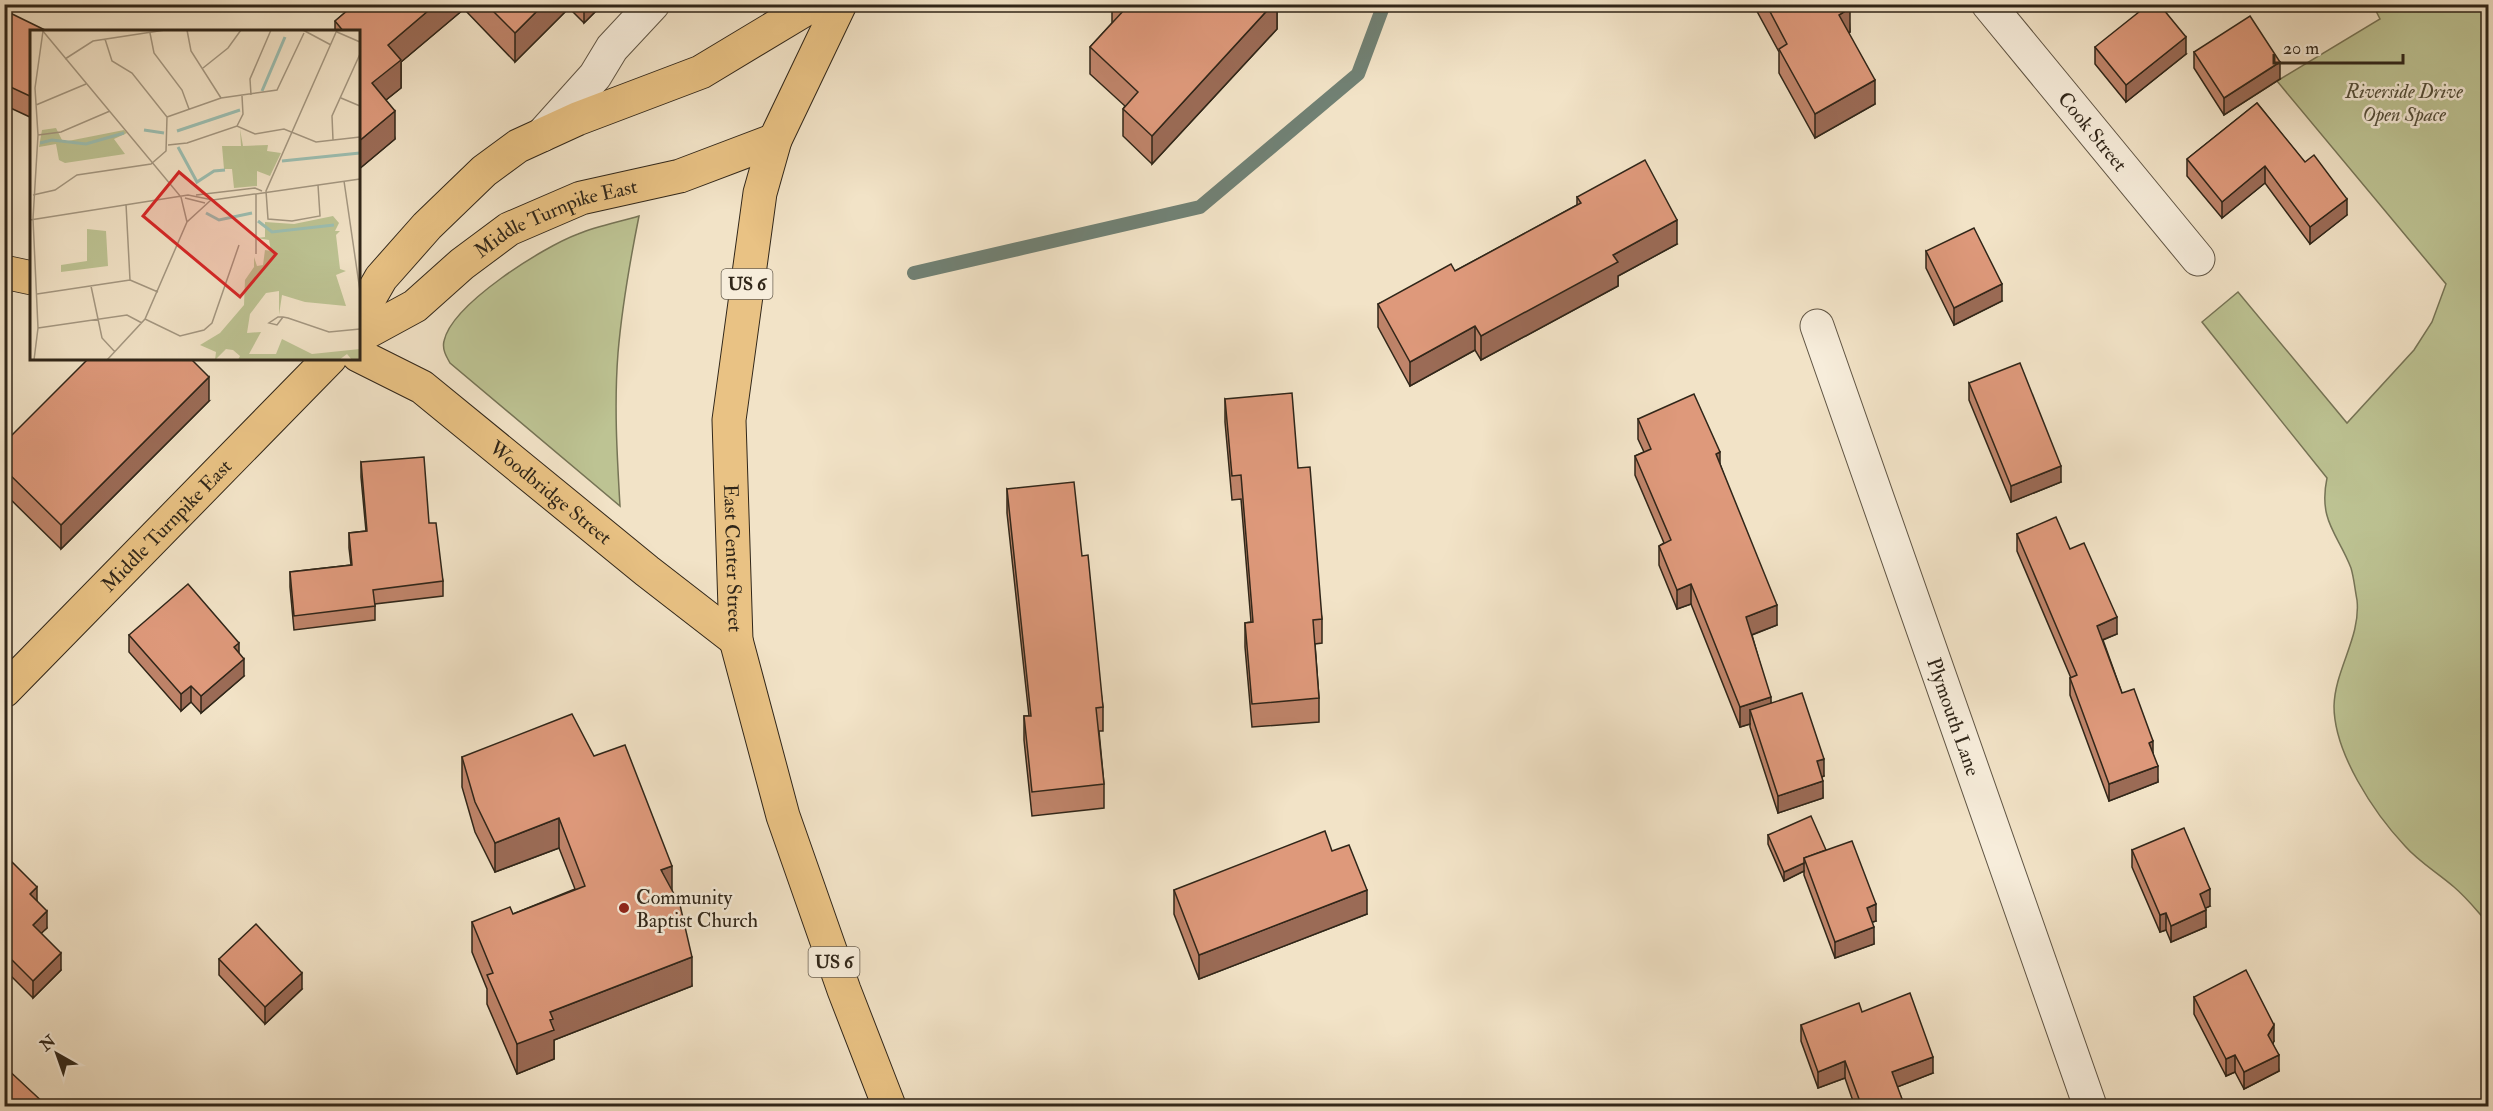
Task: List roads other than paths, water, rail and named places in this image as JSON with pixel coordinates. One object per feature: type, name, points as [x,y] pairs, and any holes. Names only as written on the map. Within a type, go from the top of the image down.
[{"type":"main road","points":[[360,315],[381,278],[427,226],[484,171],[518,146],[577,119],[700,72],[814,4]]},
{"type":"main road","name":"East Center Street","points":[[840,4],[775,140],[760,193],[729,420],[736,640],[783,816],[844,990],[889,1107]]},
{"type":"main road","name":"Middle Turnpike East","points":[[360,337],[415,306],[462,264],[509,229],[580,198],[680,176],[775,140]]},
{"type":"main road","points":[[4,272],[30,278]]},
{"type":"main road","name":"Woodbridge Street","points":[[360,356],[422,387],[647,571],[736,640]]},
{"type":"main road","name":"Middle Turnpike East","points":[[4,691],[328,360]]},
{"type":"street","points":[[542,135],[595,76],[612,48],[653,4]]},
{"type":"street","name":"Cook Street","points":[[1988,4],[2198,260]]},
{"type":"street","name":"Plymouth Lane","points":[[1817,326],[2090,1107]]},
{"type":"waterway","points":[[914,273],[1200,207],[1358,74],[1384,4]]},
{"type":"place","name":"Community Baptist Church","points":[[624,908]]},
{"type":"park label","name":"Riverside Drive Open Space","points":[[2404,102]]}]
